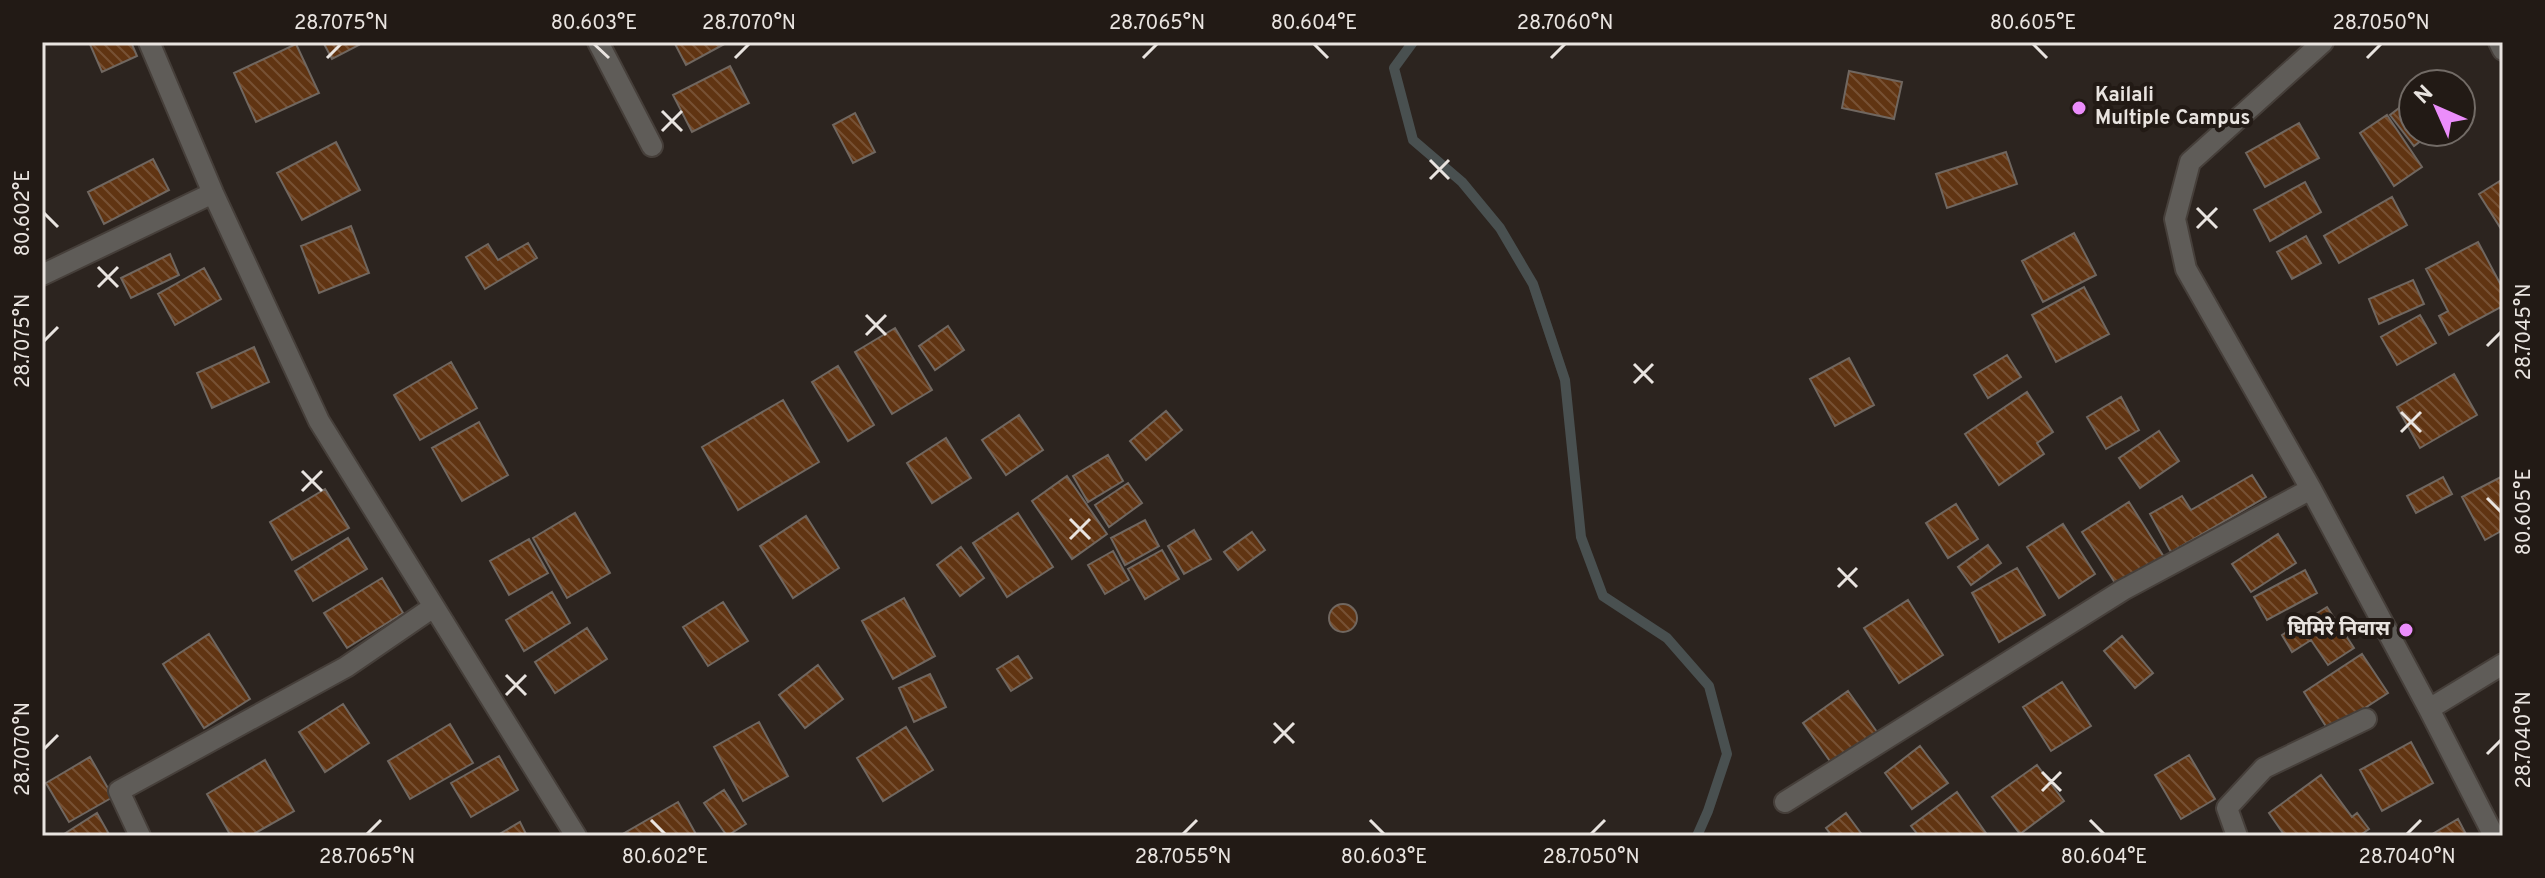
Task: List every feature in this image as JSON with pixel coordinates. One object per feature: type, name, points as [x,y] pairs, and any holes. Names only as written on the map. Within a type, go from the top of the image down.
[{"type":"street","points":[[149,42],[213,193],[319,421],[576,836]]},
{"type":"street","points":[[598,42],[652,146]]},
{"type":"street","points":[[2323,42],[2190,162],[2175,219],[2186,269],[2311,489],[2494,836]]},
{"type":"street","points":[[2499,42],[2503,50]]},
{"type":"street","points":[[42,275],[213,193]]},
{"type":"street","points":[[1785,802],[2123,590],[2311,489]]},
{"type":"street","points":[[140,836],[119,791],[346,667],[432,608]]},
{"type":"street","points":[[2429,709],[2503,664]]},
{"type":"street","points":[[2237,836],[2227,808],[2264,768],[2366,719]]},
{"type":"building","points":[[89,42],[131,42],[137,56],[102,72]]},
{"type":"building","points":[[323,42],[357,42],[359,45],[332,59]]},
{"type":"building","points":[[674,42],[728,42],[686,65]]},
{"type":"building","points":[[296,44],[319,93],[256,122],[234,73]]},
{"type":"building","points":[[730,66],[749,103],[692,132],[673,95]]},
{"type":"building","points":[[1849,71],[1902,82],[1894,119],[1842,108]]},
{"type":"building","points":[[2397,110],[2397,124],[2390,115]]},
{"type":"building","points":[[855,113],[875,152],[853,163],[833,125]]},
{"type":"building","points":[[2387,115],[2397,130],[2397,148],[2409,148],[2422,167],[2394,186],[2360,133]]},
{"type":"building","points":[[2299,123],[2319,158],[2265,187],[2246,153]]},
{"type":"building","points":[[336,142],[360,190],[302,220],[277,173]]},
{"type":"building","points":[[2006,152],[2017,184],[1947,208],[1936,174]]},
{"type":"building","points":[[153,159],[169,190],[104,224],[88,192]]},
{"type":"building","points":[[2503,179],[2503,232],[2479,194]]},
{"type":"building","points":[[2305,182],[2321,212],[2270,241],[2254,210]]},
{"type":"building","points":[[2392,197],[2407,225],[2339,263],[2324,236]]},
{"type":"building","points":[[351,226],[369,273],[319,293],[301,246]]},
{"type":"building","points":[[2074,233],[2096,275],[2043,302],[2022,261]]},
{"type":"building","points":[[2306,236],[2321,263],[2292,279],[2277,252]]},
{"type":"building","points":[[2478,242],[2503,289],[2503,306],[2449,335],[2439,316],[2448,311],[2426,269]]},
{"type":"building","points":[[528,243],[537,258],[485,289],[466,257],[488,244],[498,260]]},
{"type":"building","points":[[170,254],[179,275],[131,298],[121,278]]},
{"type":"building","points":[[204,268],[221,299],[175,325],[158,294]]},
{"type":"building","points":[[2413,280],[2424,304],[2379,324],[2369,299]]},
{"type":"building","points":[[2084,287],[2109,334],[2056,362],[2032,315]]},
{"type":"building","points":[[2420,315],[2436,343],[2397,365],[2381,337]]},
{"type":"building","points":[[948,326],[964,350],[935,370],[919,346]]},
{"type":"building","points":[[895,328],[932,390],[892,414],[855,352]]},
{"type":"building","points":[[254,347],[269,382],[212,408],[197,373]]},
{"type":"building","points":[[2007,355],[2021,377],[1988,398],[1974,375]]},
{"type":"building","points":[[1849,358],[1874,405],[1835,426],[1810,379]]},
{"type":"building","points":[[451,362],[477,408],[420,440],[394,395]]},
{"type":"building","points":[[838,366],[874,425],[848,441],[812,382]]},
{"type":"building","points":[[2454,374],[2477,415],[2420,448],[2397,407]]},
{"type":"building","points":[[2027,392],[2053,432],[2037,443],[2044,454],[1999,485],[1965,434]]},
{"type":"building","points":[[2121,397],[2139,430],[2106,449],[2087,417]]},
{"type":"building","points":[[783,400],[819,462],[738,510],[702,447]]},
{"type":"building","points":[[1166,411],[1182,430],[1146,460],[1130,441]]},
{"type":"building","points":[[1019,415],[1043,450],[1006,475],[982,440]]},
{"type":"building","points":[[479,422],[508,475],[462,501],[432,448]]},
{"type":"building","points":[[2159,431],[2179,461],[2140,488],[2119,458]]},
{"type":"building","points":[[946,438],[971,478],[932,503],[907,463]]},
{"type":"building","points":[[1108,455],[1123,481],[1088,502],[1073,476]]},
{"type":"building","points":[[2252,475],[2266,497],[2171,552],[2150,514],[2182,496],[2191,510]]},
{"type":"building","points":[[1067,476],[1107,534],[1072,559],[1032,501]]},
{"type":"building","points":[[2503,476],[2503,530],[2485,540],[2462,497]]},
{"type":"building","points":[[2443,477],[2452,494],[2416,513],[2407,496]]},
{"type":"building","points":[[1128,483],[1142,503],[1109,527],[1095,505]]},
{"type":"building","points":[[325,489],[349,528],[292,560],[270,522]]},
{"type":"building","points":[[2129,502],[2164,557],[2117,586],[2082,532]]},
{"type":"building","points":[[1956,504],[1978,539],[1948,558],[1926,523]]},
{"type":"building","points":[[575,513],[610,573],[567,598],[533,538]]},
{"type":"building","points":[[1018,513],[1053,567],[1007,597],[973,543]]},
{"type":"building","points":[[806,516],[839,568],[793,598],[760,546]]},
{"type":"building","points":[[1145,520],[1159,546],[1125,565],[1111,538]]},
{"type":"building","points":[[2063,524],[2095,574],[2059,598],[2027,547]]},
{"type":"building","points":[[1194,530],[1211,559],[1184,574],[1168,546]]},
{"type":"building","points":[[1252,532],[1265,550],[1238,570],[1224,552]]},
{"type":"building","points":[[2278,534],[2296,563],[2251,592],[2232,564]]},
{"type":"building","points":[[348,538],[367,569],[313,601],[295,571]]},
{"type":"building","points":[[529,539],[548,573],[509,595],[490,561]]},
{"type":"building","points":[[1988,545],[2001,563],[1971,585],[1958,567]]},
{"type":"building","points":[[961,547],[984,578],[960,596],[937,565]]},
{"type":"building","points":[[1162,550],[1179,579],[1145,599],[1128,569]]},
{"type":"building","points":[[1113,551],[1129,580],[1105,594],[1088,565]]},
{"type":"building","points":[[2017,568],[2045,615],[1999,642],[1972,593]]},
{"type":"building","points":[[2305,570],[2317,593],[2267,620],[2254,597]]},
{"type":"building","points":[[382,578],[403,613],[347,648],[324,613]]},
{"type":"building","points":[[552,592],[570,623],[524,651],[506,620]]},
{"type":"building","points":[[904,598],[935,656],[893,679],[862,621]]},
{"type":"building","points":[[1908,600],[1943,655],[1899,683],[1864,628]]},
{"type":"building","points":[[723,602],[748,641],[708,666],[683,627]]},
{"type":"building","points":[[1343,604],[1353,608],[1357,618],[1353,628],[1343,632],[1333,628],[1329,618],[1333,608]]},
{"type":"building","points":[[2327,607],[2354,648],[2328,665],[2311,640],[2292,652],[2282,635]]},
{"type":"building","points":[[587,628],[607,659],[555,693],[535,662]]},
{"type":"building","points":[[209,634],[250,699],[204,728],[163,664]]},
{"type":"building","points":[[2122,636],[2153,673],[2135,688],[2104,651]]},
{"type":"building","points":[[2362,654],[2388,693],[2329,731],[2304,692]]},
{"type":"building","points":[[1018,656],[1032,678],[1011,691],[997,669]]},
{"type":"building","points":[[818,665],[843,699],[805,728],[779,695]]},
{"type":"building","points":[[930,674],[946,707],[914,722],[899,688]]},
{"type":"building","points":[[2062,682],[2091,726],[2051,751],[2023,707]]},
{"type":"building","points":[[1848,691],[1877,732],[1832,764],[1803,723]]},
{"type":"building","points":[[343,704],[369,743],[325,772],[299,732]]},
{"type":"building","points":[[759,722],[788,776],[743,801],[714,747]]},
{"type":"building","points":[[450,724],[473,763],[410,799],[388,761]]},
{"type":"building","points":[[906,727],[933,770],[883,801],[857,758]]},
{"type":"building","points":[[2411,742],[2433,783],[2382,811],[2360,770]]},
{"type":"building","points":[[1920,746],[1948,783],[1912,809],[1885,773]]},
{"type":"building","points":[[2189,755],[2215,799],[2181,819],[2155,775]]},
{"type":"building","points":[[499,756],[518,790],[471,817],[451,783]]},
{"type":"building","points":[[90,757],[113,797],[69,822],[46,783]]},
{"type":"building","points":[[265,760],[294,811],[250,836],[231,836],[207,794]]},
{"type":"building","points":[[2037,765],[2064,801],[2020,834],[1992,797]]},
{"type":"building","points":[[2321,775],[2352,817],[2357,813],[2369,829],[2359,836],[2285,836],[2269,813]]},
{"type":"building","points":[[724,790],[746,824],[727,836],[704,803]]},
{"type":"building","points":[[1957,792],[1988,836],[1919,836],[1911,826]]},
{"type":"building","points":[[678,802],[697,836],[621,835]]},
{"type":"building","points":[[97,813],[110,836],[61,836]]},
{"type":"building","points":[[1846,813],[1863,836],[1832,836],[1826,828]]},
{"type":"building","points":[[2458,819],[2467,836],[2429,836]]},
{"type":"building","points":[[520,822],[527,836],[496,836]]},
{"type":"waterway","points":[[1413,42],[1394,68],[1413,140],[1462,182],[1500,228],[1533,284],[1565,380],[1581,537],[1603,596],[1667,638],[1709,686],[1727,754],[1697,836]]},
{"type":"place","name":"Kailali Multiple Campus","points":[[2079,108]]},
{"type":"place","name":"घिमिरे निवास","points":[[2406,630]]}]
